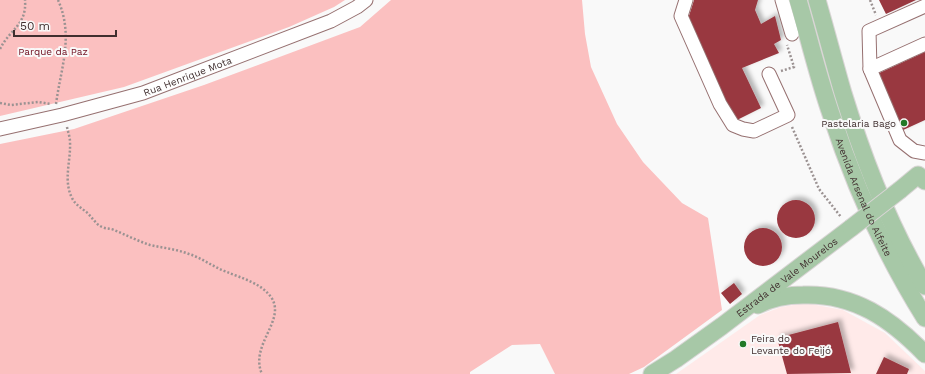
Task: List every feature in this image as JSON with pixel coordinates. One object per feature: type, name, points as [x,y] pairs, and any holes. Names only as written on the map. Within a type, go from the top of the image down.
[{"type":"main road","name":"Avenida Arsenal do Alfeite","points":[[798,0],[825,96],[851,171],[885,248],[925,318]]},
{"type":"main road","name":"Avenida Arsenal do Alfeite","points":[[817,0],[843,93],[864,154],[893,225],[925,286]]},
{"type":"main road","name":"Estrada de Vale Mourelos","points":[[652,374],[676,359],[722,326],[847,224],[923,175]]},
{"type":"main road","points":[[722,326],[763,302],[796,295],[821,295],[844,300],[876,313],[895,326],[925,354]]},
{"type":"street","name":"Rua Henrique Mota","points":[[0,129],[62,115],[143,93],[331,21],[357,7],[366,0]]},
{"type":"street","points":[[686,0],[681,16],[720,104],[733,125],[754,131],[788,116],[769,74]]},
{"type":"street","points":[[782,0],[792,34]]},
{"type":"street","points":[[925,6],[869,31],[870,69],[900,140],[914,151],[925,153]]},
{"type":"street","points":[[870,69],[925,44]]},
{"type":"path","points":[[0,49],[8,36],[22,20],[25,12],[25,0]]},
{"type":"path","points":[[0,103],[11,105],[47,102],[56,106],[66,43],[66,24],[58,0]]},
{"type":"path","points":[[769,74],[794,67],[784,37],[792,34]]},
{"type":"path","points":[[788,116],[819,189],[847,224]]},
{"type":"path","points":[[67,130],[70,142],[67,173],[68,188],[73,200],[78,206],[86,211],[102,227],[110,228],[148,244],[175,249],[190,254],[214,267],[254,284],[271,297],[275,306],[274,319],[261,345],[259,358],[262,374]]},
{"type":"shaded area","points":[[806,303],[843,310],[885,333],[925,371],[925,374],[676,374],[760,315],[781,307]]},
{"type":"green space","name":"Parque da Paz","points":[[0,0],[345,0],[334,7],[289,27],[124,87],[0,116]]},
{"type":"green space","points":[[391,0],[582,0],[585,34],[591,67],[617,124],[643,162],[682,203],[708,218],[722,310],[644,367],[629,374],[555,374],[540,344],[512,345],[470,372],[470,374],[0,374],[0,144],[74,129],[204,85],[360,27]]},
{"type":"building","points":[[694,0],[758,0],[755,10],[761,24],[775,16],[781,40],[774,44],[779,53],[742,68],[761,108],[735,121],[688,19]]},
{"type":"building","points":[[879,0],[916,0],[886,14]]},
{"type":"building","points":[[925,52],[925,120],[901,131],[875,75]]},
{"type":"building","points":[[796,200],[806,203],[812,209],[815,219],[812,229],[806,235],[796,238],[786,235],[780,229],[777,219],[780,209],[786,203]]},
{"type":"building","points":[[759,228],[767,228],[777,233],[781,240],[781,254],[777,261],[767,266],[759,266],[749,261],[747,258],[744,251],[744,243],[749,233],[752,231]]},
{"type":"building","points":[[734,283],[742,294],[730,304],[721,293]]},
{"type":"building","points":[[838,322],[851,373],[787,374],[777,338]]},
{"type":"building","points":[[884,357],[909,369],[907,374],[876,374]]},
{"type":"place","name":"Pastelaria Bago","points":[[904,123]]},
{"type":"place","name":"Feira do Levante do Feijó","points":[[743,344]]}]
